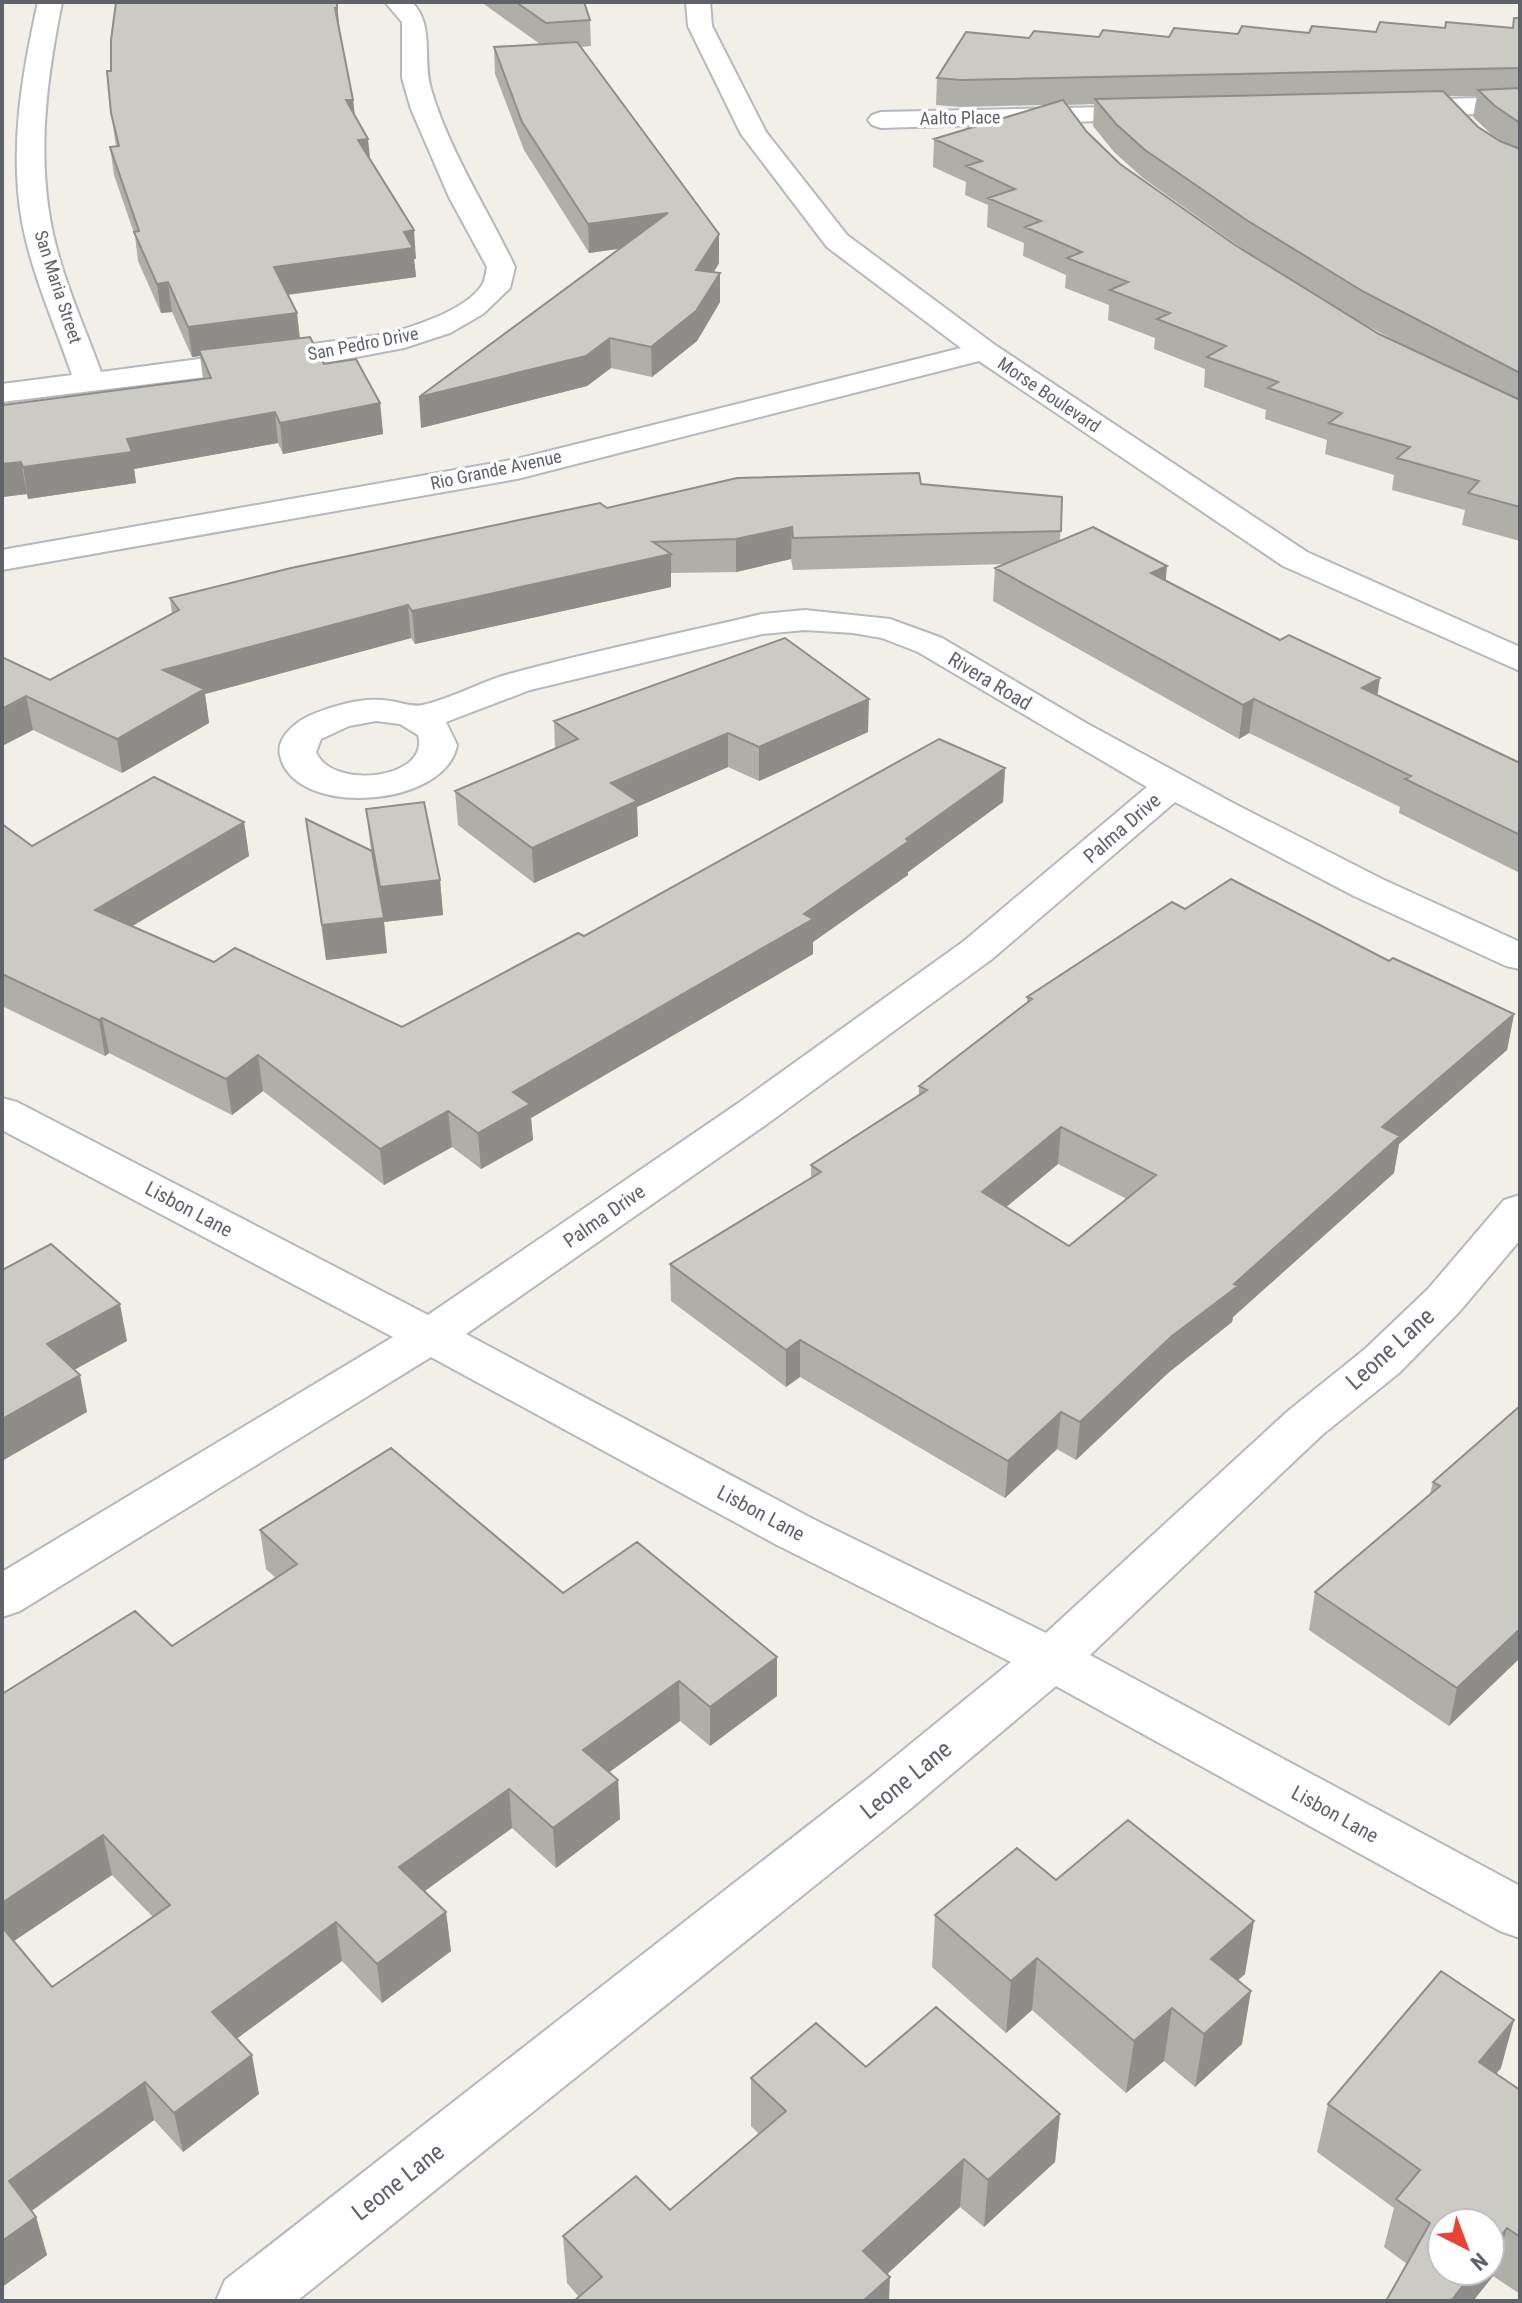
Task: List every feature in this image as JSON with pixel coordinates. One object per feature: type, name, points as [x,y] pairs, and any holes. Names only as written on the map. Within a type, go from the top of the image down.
[{"type":"street","name":"San Maria Street","points":[[50,2],[31,92],[29,171],[44,256],[89,381]]},
{"type":"street","name":"San Pedro Drive","points":[[2,393],[335,352],[393,342],[440,327],[473,308],[496,288],[501,267],[463,197],[424,109],[415,78],[414,22],[397,2]]},
{"type":"street","name":"Morse Boulevard","points":[[698,2],[700,26],[754,134],[837,241],[984,351],[1295,559],[1520,660]]},
{"type":"street","points":[[1369,109],[1520,105]]},
{"type":"street","points":[[1448,107],[1470,135]]},
{"type":"street","name":"Aalto Place","points":[[881,120],[1180,113]]},
{"type":"street","points":[[1070,116],[1089,145]]},
{"type":"street","name":"Rio Grande Avenue","points":[[2,560],[517,469],[984,351]]},
{"type":"street","name":"Rivera Road","points":[[420,719],[518,682],[762,624],[805,620],[890,629],[930,645],[1171,786],[1436,921],[1520,957]]},
{"type":"street","name":"Palma Drive","points":[[2,1597],[430,1336],[871,1030],[978,950],[1171,786]]},
{"type":"street","name":"Lisbon Lane","points":[[2,1112],[795,1532],[1052,1659],[1520,1914]]},
{"type":"street","name":"Leone Lane","points":[[248,2301],[889,1794],[1052,1659],[1305,1423],[1382,1361],[1444,1300],[1520,1210]]},
{"type":"building","points":[[116,2],[337,2],[335,8],[353,100],[346,100],[368,139],[358,140],[414,230],[404,232],[413,248],[274,267],[297,313],[188,327],[168,282],[157,284],[134,232],[139,231],[110,147],[119,146],[111,113],[107,71],[111,71]]},
{"type":"building","points":[[516,2],[584,2],[590,20],[546,23]]},
{"type":"building","points":[[1514,18],[1520,18],[1520,68],[961,80],[937,78],[966,32],[1029,38],[1034,31],[1099,37],[1103,30],[1169,37],[1174,28],[1238,34],[1242,26],[1309,33],[1312,26],[1376,32],[1380,22],[1445,28],[1446,22],[1513,28]]},
{"type":"building","points":[[577,42],[719,234],[696,270],[720,273],[696,311],[651,347],[610,338],[586,356],[419,397],[668,213],[588,224],[522,122],[494,47]]},
{"type":"building","points":[[1520,88],[1520,123],[1478,90]]},
{"type":"building","points":[[1443,91],[1478,127],[1520,149],[1520,373],[1364,292],[1248,221],[1145,150],[1116,124],[1095,99]]},
{"type":"building","points":[[1063,100],[1087,132],[1120,164],[1235,245],[1379,334],[1520,400],[1520,507],[1468,493],[1479,481],[1397,458],[1410,447],[1329,423],[1342,413],[1268,388],[1278,382],[1207,357],[1226,346],[1157,319],[1170,313],[1110,290],[1128,282],[1067,258],[1082,252],[1025,227],[1041,221],[988,198],[1015,189],[966,166],[982,161],[934,139]]},
{"type":"building","points":[[310,337],[324,364],[356,359],[380,403],[280,423],[275,412],[127,439],[132,452],[23,467],[21,462],[2,464],[2,401],[4,405],[211,378],[199,350]]},
{"type":"building","points":[[919,473],[921,484],[1062,497],[1061,531],[793,538],[792,527],[736,539],[653,542],[671,554],[412,611],[408,605],[163,670],[204,689],[117,739],[26,696],[2,709],[2,657],[50,680],[179,610],[170,598],[291,568],[600,503],[607,508],[737,478]]},
{"type":"building","points":[[1093,527],[1167,566],[1151,573],[1280,640],[1289,635],[1380,678],[1362,688],[1520,763],[1520,835],[1405,779],[1411,776],[1254,699],[1243,705],[995,568]]},
{"type":"building","points":[[785,638],[869,699],[759,747],[728,733],[611,783],[637,801],[532,848],[455,791],[578,739],[554,721]]},
{"type":"building","points":[[939,739],[1005,768],[906,839],[909,841],[804,914],[813,919],[513,1092],[530,1104],[478,1133],[448,1111],[380,1149],[258,1055],[226,1079],[102,1018],[99,1020],[2,974],[2,824],[32,846],[154,777],[244,822],[95,910],[214,962],[235,948],[402,1027],[578,933],[584,936]]},
{"type":"building","points":[[424,802],[440,880],[380,887],[366,809]]},
{"type":"building","points":[[306,819],[372,851],[384,918],[322,925]]},
{"type":"building","points":[[1231,879],[1389,961],[1393,958],[1514,1014],[1382,1127],[1400,1136],[1234,1284],[1238,1286],[1172,1336],[1080,1422],[1061,1412],[1008,1461],[800,1340],[786,1350],[670,1264],[821,1172],[811,1165],[927,1090],[919,1086],[1032,999],[1027,997],[1172,902],[1185,909]],"holes":[[[1061,1127],[1156,1175],[1069,1246],[982,1192]]]},
{"type":"building","points":[[51,1244],[120,1304],[47,1344],[80,1375],[2,1419],[2,1270]]},
{"type":"building","points":[[1520,1406],[1520,1629],[1457,1688],[1315,1592],[1440,1486],[1433,1482]]},
{"type":"building","points":[[391,1448],[563,1593],[637,1542],[777,1657],[710,1707],[679,1681],[583,1750],[618,1780],[553,1828],[509,1789],[399,1867],[446,1912],[377,1964],[336,1922],[212,2012],[252,2055],[174,2113],[145,2082],[9,2181],[36,2217],[2,2241],[2,1927],[52,1987],[170,1905],[103,1835],[2,1903],[2,1694],[135,1611],[172,1646],[297,1564],[260,1530]]},
{"type":"building","points":[[1128,1820],[1254,1921],[1211,1959],[1251,1991],[1204,2034],[1172,2008],[1134,2041],[1037,1958],[1011,1981],[935,1915],[1017,1848],[1056,1880]]},
{"type":"building","points":[[1441,1971],[1514,2020],[1479,2062],[1520,2090],[1520,2237],[1506,2229],[1506,2207],[1426,2207],[1426,2220],[1396,2199],[1420,2170],[1328,2104]]},
{"type":"building","points":[[936,2007],[1060,2114],[988,2180],[964,2159],[863,2251],[890,2277],[863,2301],[574,2301],[602,2277],[563,2236],[636,2176],[670,2210],[786,2111],[751,2078],[816,2023],[866,2067]]},
{"type":"building","points":[[1426,2230],[1426,2287],[1462,2287],[1451,2301],[1386,2301]]}]
